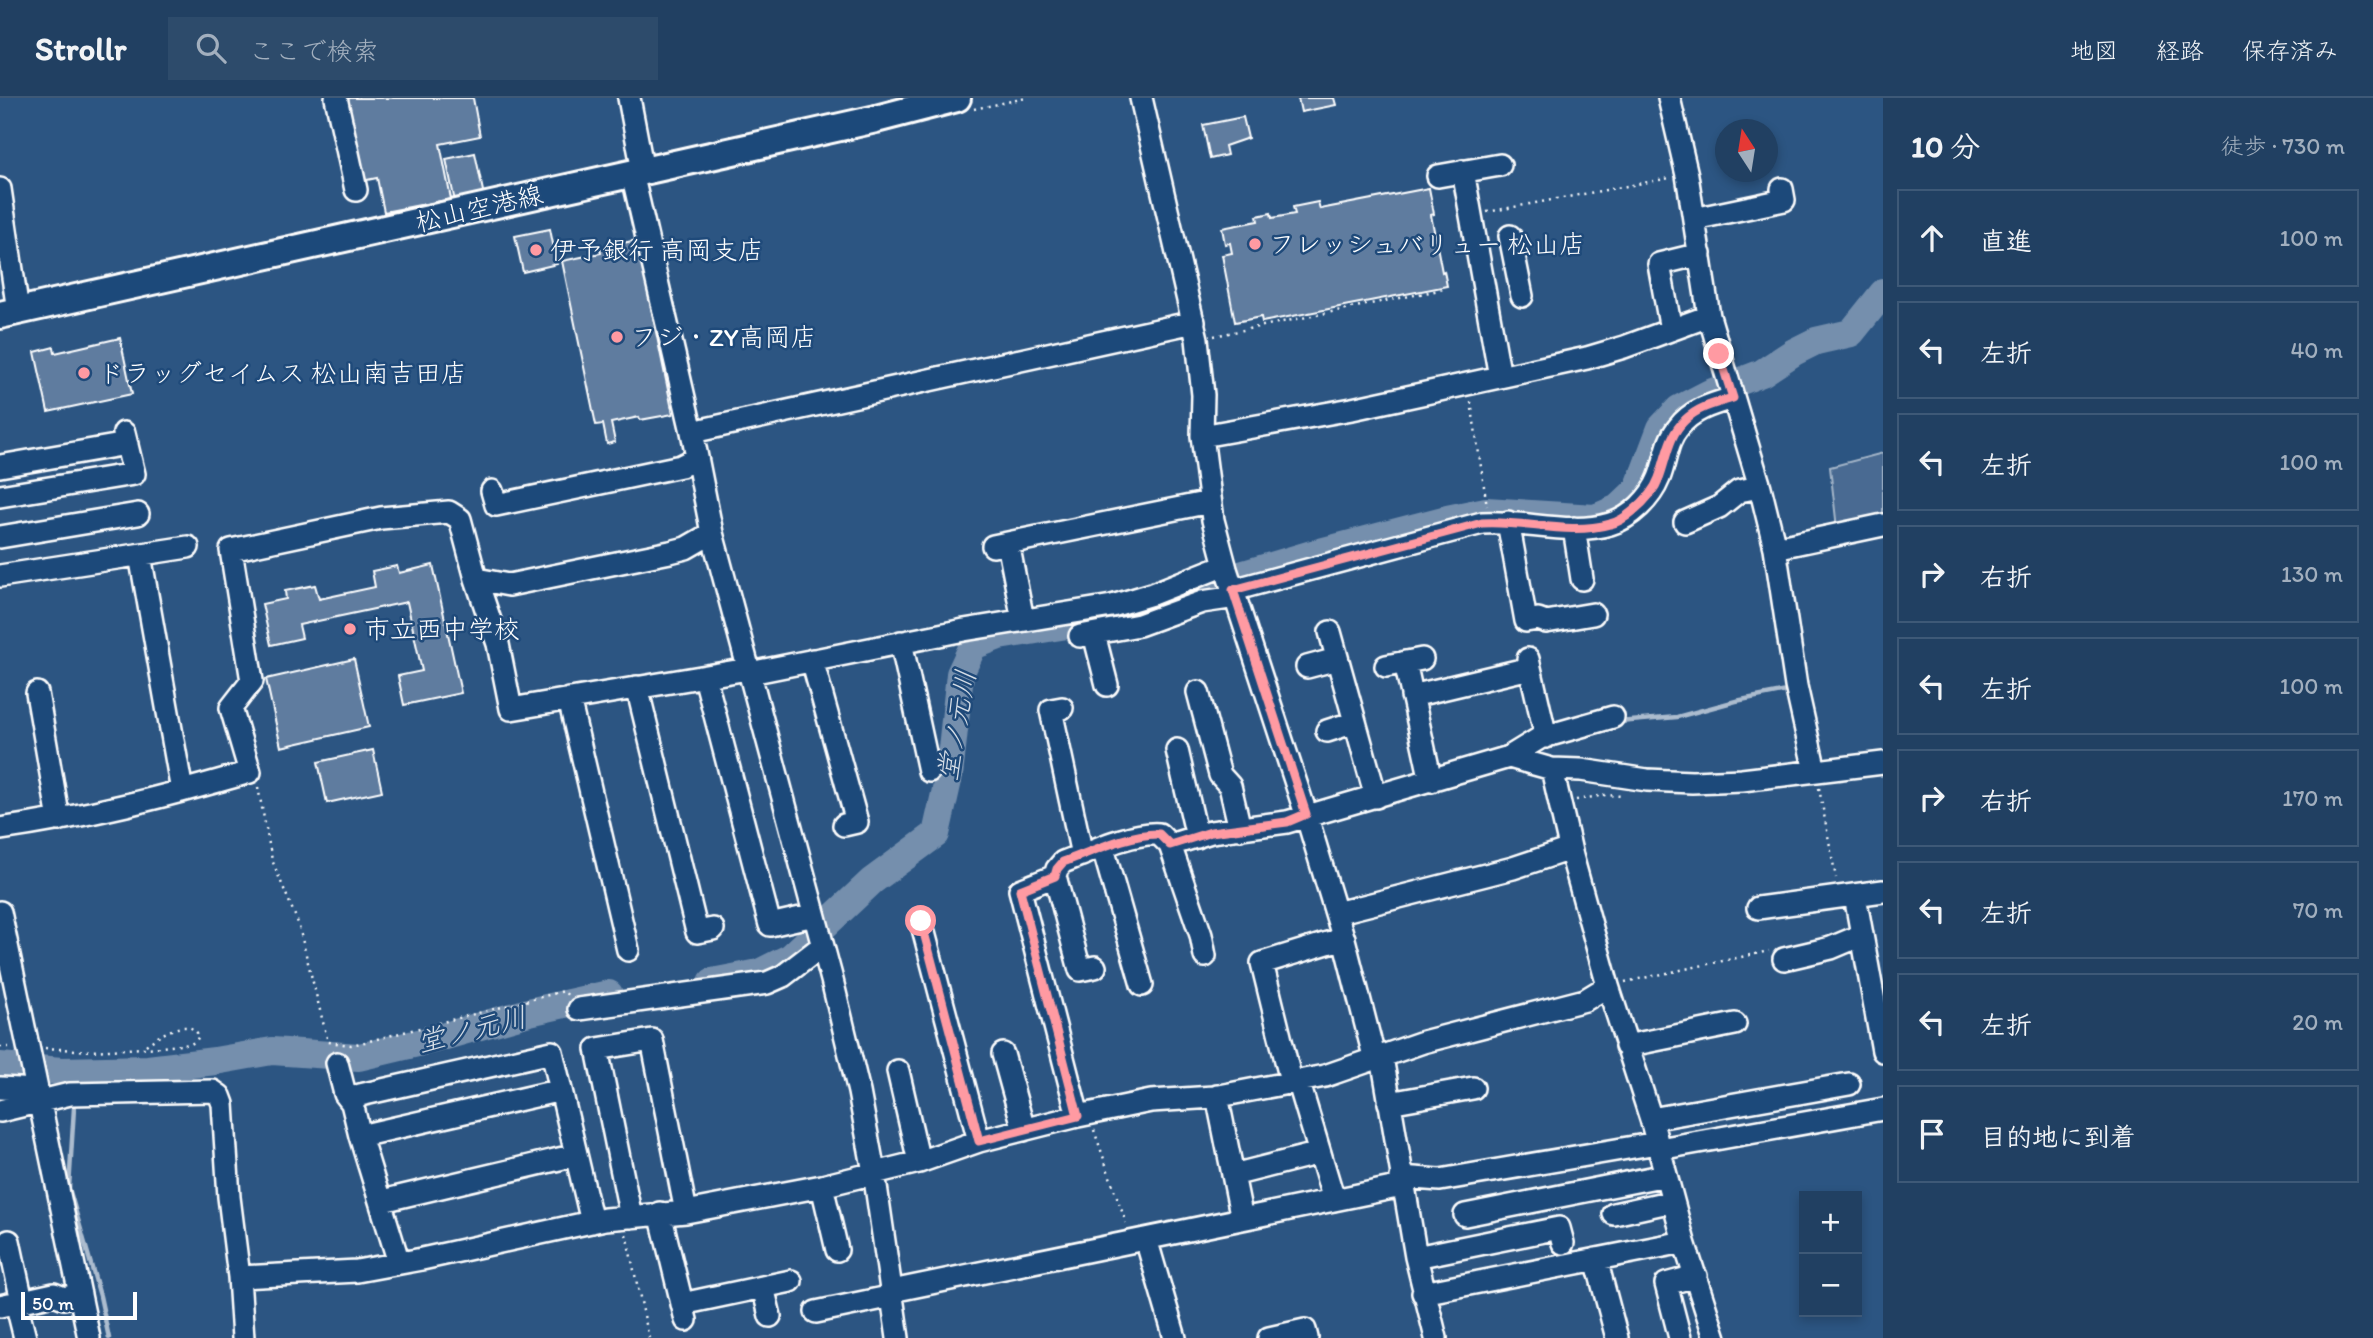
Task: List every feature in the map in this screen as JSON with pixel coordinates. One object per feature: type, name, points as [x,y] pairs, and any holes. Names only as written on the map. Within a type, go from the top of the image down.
[{"type":"main road","name":"松山空港線","points":[[9,313],[957,98]]},
{"type":"street","points":[[336,98],[356,190]]},
{"type":"street","points":[[629,98],[638,172],[712,533],[859,1092],[874,1172],[898,1338]]},
{"type":"street","points":[[1141,98],[1195,330],[1203,395],[1202,436],[1210,502],[1230,581],[1306,814],[1378,1058],[1389,1103],[1423,1293],[1436,1338]]},
{"type":"street","points":[[1669,98],[1687,175],[1709,316],[1760,487],[1775,548],[1797,686],[1815,771]]},
{"type":"street","points":[[1438,176],[1500,165]]},
{"type":"street","points":[[1463,171],[1500,377]]},
{"type":"street","points":[[0,189],[9,313]]},
{"type":"street","points":[[1694,219],[1784,200],[1782,189]]},
{"type":"street","points":[[1510,236],[1522,296]]},
{"type":"street","points":[[1671,330],[1659,264],[1700,254]]},
{"type":"street","points":[[1482,279],[1517,272]]},
{"type":"street","points":[[1202,436],[1352,409],[1587,358],[1709,316]]},
{"type":"street","points":[[692,432],[1195,330]]},
{"type":"street","points":[[0,829],[59,820],[181,792],[250,772],[231,708],[252,681],[231,550],[381,518],[449,512],[460,519],[498,645],[511,709],[813,660],[1132,601],[1463,527],[1500,522],[1574,528],[1612,524],[1626,517],[1652,492],[1676,429],[1698,410],[1730,390]]},
{"type":"street","points":[[0,466],[125,439],[134,474],[0,496]]},
{"type":"street","points":[[492,491],[496,505],[681,466],[697,458]]},
{"type":"street","points":[[1685,523],[1719,508],[1733,494],[1760,487]]},
{"type":"street","points":[[1023,620],[1001,544],[1210,502]]},
{"type":"street","points":[[0,537],[138,513]]},
{"type":"street","points":[[1508,522],[1526,621],[1538,619],[1546,622],[1593,614]]},
{"type":"street","points":[[1775,548],[1883,525]]},
{"type":"street","points":[[1574,528],[1582,579]]},
{"type":"street","points":[[476,579],[509,584],[523,582],[686,548],[712,533]]},
{"type":"street","points":[[0,576],[188,547]]},
{"type":"street","points":[[140,555],[181,792]]},
{"type":"street","points":[[1107,685],[1087,635],[1171,621],[1230,581]]},
{"type":"street","points":[[1330,632],[1376,797]]},
{"type":"street","points":[[901,642],[929,771]]},
{"type":"street","points":[[1307,667],[1337,659]]},
{"type":"street","points":[[813,660],[857,822],[844,825]]},
{"type":"street","points":[[1404,662],[1431,781]]},
{"type":"street","points":[[1412,696],[1529,663],[1546,737]]},
{"type":"street","points":[[705,677],[769,925],[814,915]]},
{"type":"street","points":[[637,687],[663,760],[698,932],[713,929]]},
{"type":"street","points":[[1198,692],[1220,775],[1230,786],[1240,828]]},
{"type":"street","points":[[37,693],[59,820]]},
{"type":"street","points":[[569,699],[599,783],[616,861],[629,950]]},
{"type":"street","points":[[1062,708],[1051,710],[1082,855]]},
{"type":"street","points":[[1170,845],[1240,828],[1287,822],[1306,814],[1376,797],[1509,757],[1546,737],[1613,717]]},
{"type":"street","points":[[1326,731],[1355,722]]},
{"type":"street","points":[[1177,750],[1197,837]]},
{"type":"street","points":[[1509,757],[1552,769],[1581,770],[1647,780],[1692,782],[1742,780],[1883,763]]},
{"type":"street","points":[[1552,769],[1570,849],[1608,986],[1651,1119],[1684,1242],[1715,1338]]},
{"type":"street","points":[[1095,967],[1080,970],[1055,876],[1057,869],[1063,862],[1151,834],[1159,834],[1170,845],[1200,934],[1204,956]]},
{"type":"street","points":[[1103,848],[1142,985]]},
{"type":"street","points":[[1336,913],[1523,865],[1570,849]]},
{"type":"street","points":[[1055,876],[1020,890],[1045,1026],[1083,1115]]},
{"type":"street","points":[[1758,908],[1883,891]]},
{"type":"street","points":[[1847,897],[1876,974],[1883,1049]]},
{"type":"street","points":[[0,912],[4,953],[29,1050],[89,1338]]},
{"type":"street","points":[[920,921],[931,991],[964,1056],[979,1141]]},
{"type":"street","points":[[1781,954],[1831,948],[1862,935]]},
{"type":"street","points":[[1334,1200],[1294,1081],[1262,963],[1344,938]]},
{"type":"street","points":[[573,1001],[767,983],[783,976],[822,946]]},
{"type":"street","points":[[239,1277],[357,1271],[592,1222],[686,1212],[822,1186],[919,1162],[979,1141],[1083,1115],[1152,1101],[1217,1096],[1325,1076],[1423,1041],[1585,1000],[1608,986]]},
{"type":"street","points":[[1626,1046],[1735,1024]]},
{"type":"street","points":[[627,1217],[597,1049],[652,1040],[686,1212]]},
{"type":"street","points":[[352,1103],[360,1095],[552,1052],[592,1222]]},
{"type":"street","points":[[1003,1054],[1024,1130]]},
{"type":"street","points":[[337,1063],[345,1094],[352,1103],[399,1263]]},
{"type":"street","points":[[898,1071],[919,1162]]},
{"type":"street","points":[[1651,1119],[1849,1084]]},
{"type":"street","points":[[0,1088],[70,1094],[213,1091],[220,1096],[243,1338]]},
{"type":"street","points":[[1389,1103],[1473,1088]]},
{"type":"street","points":[[360,1136],[561,1090]]},
{"type":"street","points":[[0,1111],[38,1092]]},
{"type":"street","points":[[1217,1096],[1242,1219]]},
{"type":"street","points":[[816,1312],[892,1293],[1334,1200],[1402,1181],[1440,1180],[1883,1109]]},
{"type":"street","points":[[1233,1175],[1320,1153]]},
{"type":"street","points":[[382,1201],[576,1155]]},
{"type":"street","points":[[1465,1215],[1666,1175]]},
{"type":"street","points":[[822,1186],[836,1250]]},
{"type":"street","points":[[1615,1214],[1673,1201]]},
{"type":"street","points":[[660,1213],[684,1312],[791,1281]]},
{"type":"street","points":[[1416,1257],[1559,1228],[1563,1243]]},
{"type":"street","points":[[1140,1240],[1175,1338]]},
{"type":"street","points":[[9,1241],[13,1303],[25,1338]]},
{"type":"street","points":[[1423,1293],[1684,1242]]},
{"type":"street","points":[[1596,1259],[1617,1338]]},
{"type":"street","points":[[1680,1338],[1666,1284],[1696,1276]]},
{"type":"street","points":[[763,1287],[770,1316]]},
{"type":"street","points":[[13,1303],[54,1294],[64,1298],[80,1294]]},
{"type":"street","points":[[1269,1338],[1305,1330],[1307,1338]]},
{"type":"path","points":[[1470,215],[1687,175]]},
{"type":"path","points":[[1195,330],[1444,289]]},
{"type":"path","points":[[1468,384],[1487,505]]},
{"type":"path","points":[[1815,771],[1847,897]]},
{"type":"path","points":[[250,772],[259,791],[272,860],[298,923],[328,1042],[351,1045],[365,1042],[564,991],[573,1001]]},
{"type":"path","points":[[1608,986],[1781,954]]},
{"type":"path","points":[[0,1047],[91,1051],[191,1044],[197,1041],[199,1036],[190,1027],[182,1027],[143,1047]]},
{"type":"path","points":[[1083,1115],[1122,1212],[1140,1240]]},
{"type":"path","points":[[627,1217],[649,1338]]},
{"type":"shaded area","points":[[1883,453],[1883,520],[1837,528],[1830,467]]},
{"type":"building","points":[[347,98],[473,98],[480,136],[440,144],[451,199],[384,212],[377,178],[362,181]]},
{"type":"building","points":[[1298,98],[1334,98],[1336,105],[1301,112]]},
{"type":"building","points":[[1243,117],[1248,138],[1225,146],[1227,155],[1210,159],[1203,125]]},
{"type":"building","points":[[475,153],[484,196],[455,202],[446,159]]},
{"type":"building","points":[[1429,188],[1434,214],[1431,215],[1447,286],[1262,322],[1261,317],[1235,322],[1222,255],[1232,253],[1230,243],[1225,244],[1222,228],[1258,221],[1257,216],[1271,213],[1272,218],[1295,214],[1293,207],[1318,202],[1320,209]]},
{"type":"building","name":"伊予銀行 高岡支店","points":[[550,229],[557,264],[523,272],[515,236]]},
{"type":"building","name":"フジ・ZY高岡店","points":[[637,240],[673,414],[611,423],[615,442],[607,444],[603,424],[596,425],[562,261],[601,253],[600,248]]},
{"type":"building","name":"ドラッグセイムス 松山南吉田店","points":[[120,338],[132,394],[48,412],[35,352],[54,347],[55,353]]},
{"type":"building","points":[[433,565],[461,693],[404,705],[398,676],[422,671],[407,602],[299,625],[302,638],[271,645],[262,604],[286,599],[285,591],[315,585],[319,599],[375,587],[372,571],[397,566],[399,573]]},
{"type":"building","points":[[354,659],[369,727],[281,747],[266,679]]},
{"type":"building","points":[[373,750],[382,791],[327,803],[318,762]]},
{"type":"waterway","name":"堂ノ元川","points":[[712,982],[759,973],[791,957],[872,881],[936,834],[949,776],[960,674],[973,646],[999,636],[1116,617],[1217,582],[1447,519],[1486,511],[1595,518],[1618,508],[1638,489],[1661,428],[1679,409],[1710,393],[1762,373],[1816,341],[1851,333],[1883,293]]},
{"type":"waterway","points":[[1619,722],[1677,717],[1792,690]]},
{"type":"waterway","name":"堂ノ元川","points":[[0,1066],[62,1071],[148,1069],[272,1051],[359,1057],[609,994]]},
{"type":"waterway","points":[[74,1108],[69,1188],[100,1296],[109,1338]]},
{"type":"place","name":"フレッシュバリュー 松山店","points":[[1255,244]]},
{"type":"place","name":"伊予銀行 高岡支店","points":[[536,250]]},
{"type":"place","name":"フジ・ZY高岡店","points":[[617,337]]},
{"type":"place","name":"ドラッグセイムス 松山南吉田店","points":[[84,373]]},
{"type":"place","name":"市立西中学校","points":[[350,629]]},
{"type":"route","points":[[921,921],[979,1141],[1078,1116],[1020,890],[1055,876],[1063,862],[1115,843],[1159,834],[1170,845],[1211,832],[1287,822],[1306,814],[1233,590],[1482,523],[1578,528],[1612,524],[1626,517],[1652,492],[1670,440],[1686,418],[1714,403],[1733,398],[1719,354]]}]
